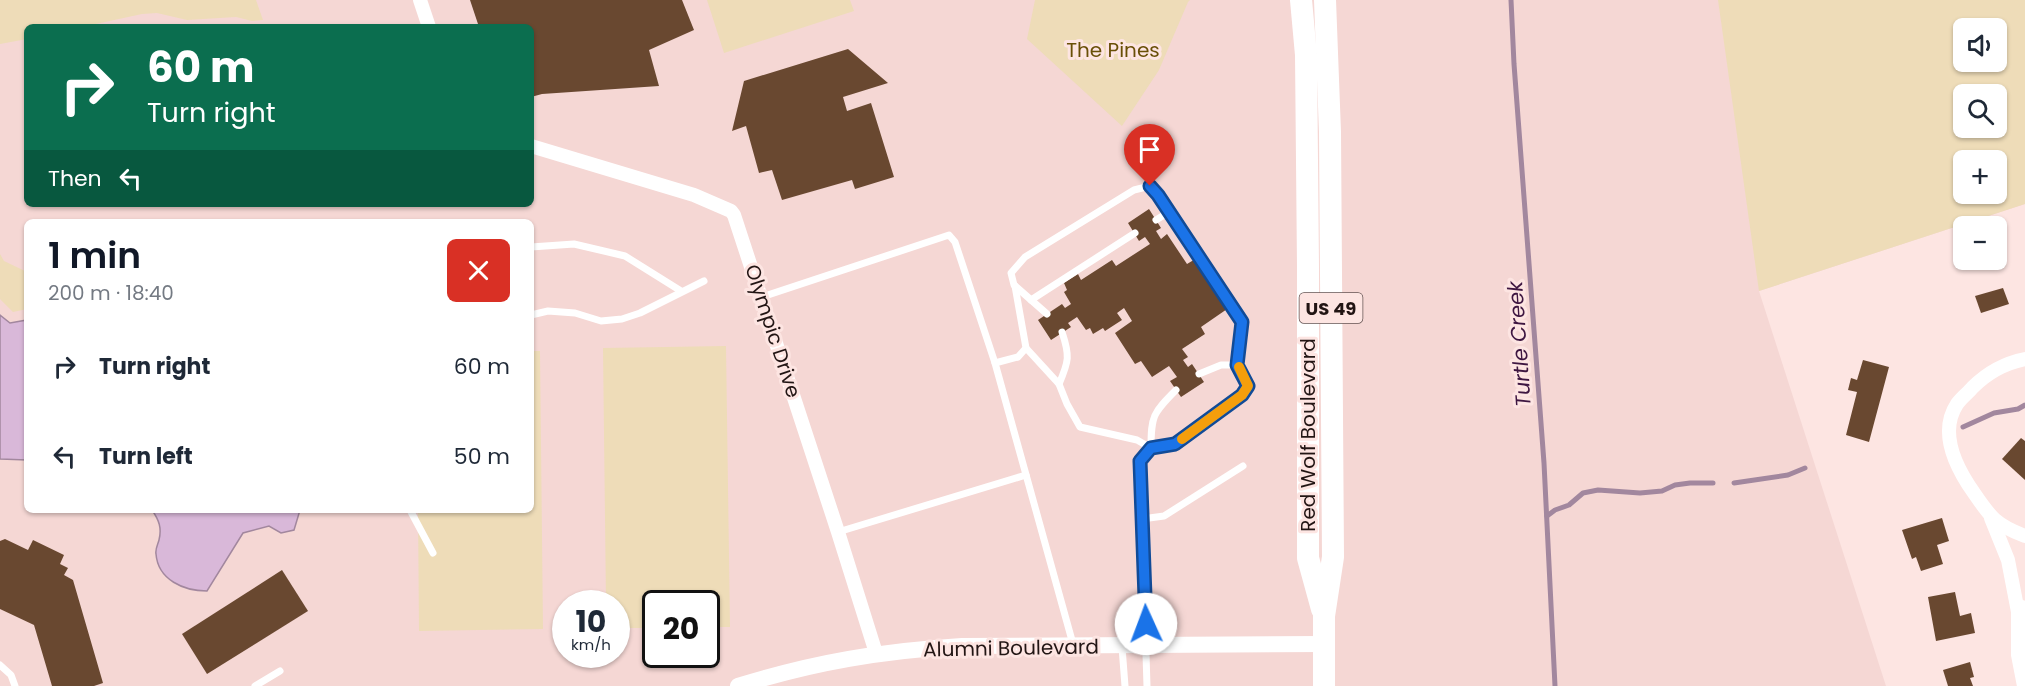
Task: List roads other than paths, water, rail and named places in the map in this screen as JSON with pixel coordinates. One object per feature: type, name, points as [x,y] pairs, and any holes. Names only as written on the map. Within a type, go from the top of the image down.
[{"type":"highway","name":"Red Wolf Boulevard","points":[[1301,0],[1306,55],[1307,113],[1308,558],[1324,616]]},
{"type":"highway","name":"Red Wolf Boulevard","points":[[1324,686],[1324,616],[1333,557],[1330,132],[1326,0]]},
{"type":"street","points":[[420,0],[428,24]]},
{"type":"street","name":"Olympic Drive","points":[[534,147],[694,195],[731,211],[734,215],[876,653]]},
{"type":"street","points":[[2024,686],[2018,655],[2022,607],[1992,518],[1962,477],[1957,465],[1950,447],[1949,427],[1958,404],[1979,381],[2006,365],[2025,359]]},
{"type":"street","points":[[1992,518],[2006,529],[2025,536]]},
{"type":"street","name":"Alumni Boulevard","points":[[738,686],[832,660],[876,653],[962,646],[1324,644]]},
{"type":"lane","points":[[1150,186],[1242,322],[1237,365],[1248,386],[1242,395],[1175,444],[1151,448],[1137,440],[1080,427],[1059,384],[1026,348],[1015,286],[1011,273],[1025,257],[1134,190],[1150,186]]},
{"type":"lane","points":[[1156,220],[1169,212]]},
{"type":"lane","points":[[1031,300],[1134,233]]},
{"type":"lane","points":[[762,297],[949,235],[955,242],[995,363],[1073,646]]},
{"type":"lane","points":[[534,247],[574,244],[625,256],[681,291]]},
{"type":"lane","points":[[534,314],[548,311],[575,312],[601,321],[622,319],[704,281]]},
{"type":"lane","points":[[1015,286],[1047,314]]},
{"type":"lane","points":[[1059,384],[1066,368],[1068,351],[1062,332]]},
{"type":"lane","points":[[995,363],[1018,357],[1026,348]]},
{"type":"lane","points":[[1199,374],[1221,365],[1237,365]]},
{"type":"lane","points":[[1147,686],[1140,461],[1151,448],[1151,421],[1161,405],[1176,390]]},
{"type":"lane","points":[[1142,519],[1164,516],[1243,466]]},
{"type":"lane","points":[[838,532],[1026,475]]},
{"type":"lane","points":[[412,513],[433,553]]},
{"type":"lane","points":[[1122,646],[1125,686]]},
{"type":"lane","points":[[0,665],[11,675],[15,686]]},
{"type":"lane","points":[[255,686],[280,671]]},
{"type":"waterway","name":"Turtle Creek","points":[[1511,0],[1544,463],[1555,686]]},
{"type":"waterway","points":[[1963,427],[1994,413],[2018,409],[2025,405]]},
{"type":"waterway","points":[[1734,483],[1788,475],[1805,468]]},
{"type":"waterway","points":[[1547,516],[1569,505],[1583,493],[1598,490],[1640,493],[1662,491],[1675,485],[1713,483]]},
{"type":"park label","name":"The Pines","points":[[1113,50]]}]
